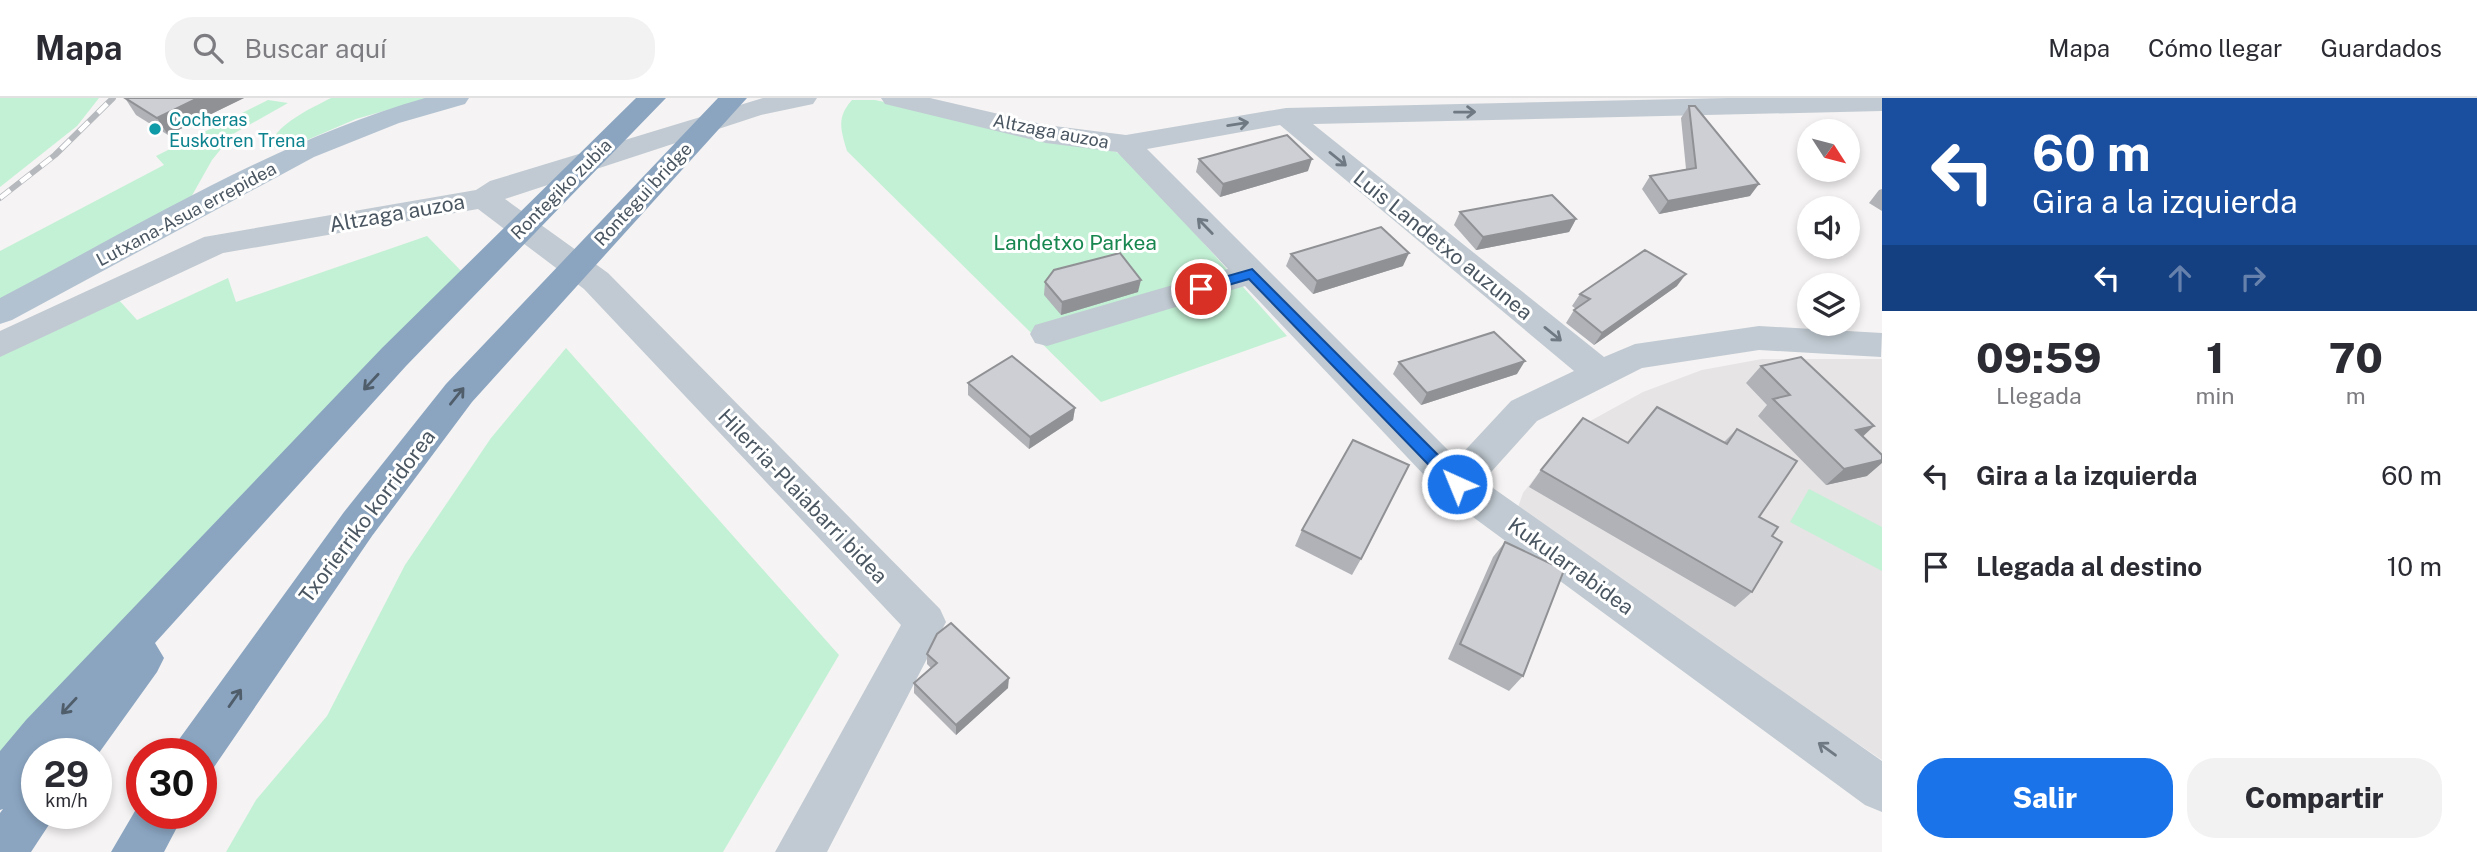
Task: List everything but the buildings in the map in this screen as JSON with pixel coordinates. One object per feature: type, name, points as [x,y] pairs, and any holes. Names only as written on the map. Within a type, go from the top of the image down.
[{"type":"highway","name":"Rontegiko zubia","points":[[333,423],[470,279],[652,98]]},
{"type":"highway","name":"Rontegui bridge","points":[[554,289],[733,98]]},
{"type":"highway","name":"Txorierriko korridorea","points":[[207,738],[366,513],[459,393],[554,289]]},
{"type":"highway","points":[[83,738],[192,590],[333,423]]},
{"type":"highway","points":[[0,787],[51,725],[333,423]]},
{"type":"highway","points":[[2,852],[21,825]]},
{"type":"highway","points":[[136,852],[151,829]]},
{"type":"main road","name":"Lutxana-Asua errepidea","points":[[0,312],[304,151],[389,117],[455,98]]},
{"type":"street","name":"Altzaga auzoa","points":[[0,345],[215,244],[484,198],[501,188],[595,158],[755,108],[803,98]]},
{"type":"street","name":"Altzaga auzoa","points":[[895,98],[1046,134],[1126,144]]},
{"type":"street","points":[[1126,144],[1286,116],[1824,101],[1882,103]]},
{"type":"street","name":"Luis Landetxo auzunea","points":[[1286,116],[1601,373]]},
{"type":"street","name":"Kukularrabidea","points":[[1126,144],[1457,484],[1882,789]]},
{"type":"street","name":"Hilerria-Plaiabarri bidea","points":[[484,198],[596,281],[925,622],[800,852]]},
{"type":"street","points":[[1047,334],[1252,274]]},
{"type":"street","points":[[1457,484],[1524,411],[1635,357],[1759,338],[1881,345]]},
{"type":"shaded area","points":[[1762,359],[1882,359],[1882,760],[1516,513],[1523,493],[1556,450],[1592,420],[1643,392],[1702,370]]},
{"type":"green space","points":[[0,98],[99,98],[77,126],[0,187]]},
{"type":"green space","points":[[331,98],[429,98],[356,119],[293,146],[273,148],[270,144],[281,129]]},
{"type":"green space","points":[[268,100],[288,103],[233,134],[212,160],[190,199],[0,302],[0,251],[164,165],[156,156]]},
{"type":"green space","name":"Landetxo Parkea","points":[[852,100],[875,100],[1116,152],[1129,160],[1287,336],[1101,402],[847,151],[842,119]]},
{"type":"green space","points":[[427,236],[470,280],[45,738],[21,738],[21,764],[0,787],[0,349],[118,299],[137,320],[228,278],[236,302]]},
{"type":"green space","points":[[566,348],[839,655],[723,852],[226,852],[256,800],[327,716],[405,565],[491,438]]},
{"type":"green space","points":[[1809,489],[1882,527],[1882,571],[1790,522]]},
{"type":"railway","points":[[0,198],[55,155],[113,98]]},
{"type":"place","name":"Cocheras Euskotren Trena","points":[[155,129]]},
{"type":"route","points":[[1201,289],[1252,274],[1457,484]]}]
